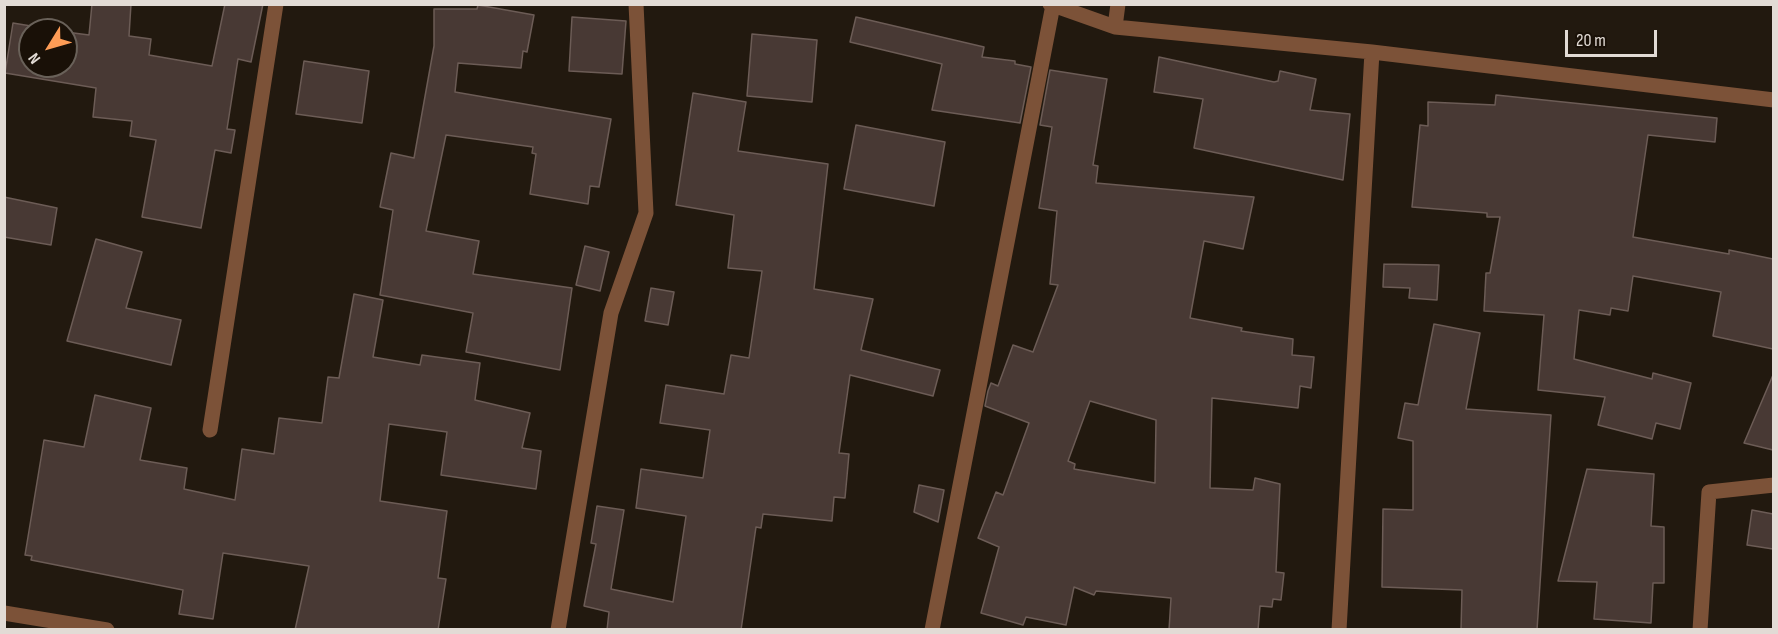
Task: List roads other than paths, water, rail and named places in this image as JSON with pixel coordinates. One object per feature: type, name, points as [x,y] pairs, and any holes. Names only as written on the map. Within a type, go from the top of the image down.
[{"type":"street","points":[[210,430],[276,4]]},
{"type":"street","points":[[558,630],[611,313],[646,213],[636,4]]},
{"type":"street","points":[[1115,27],[1118,4]]},
{"type":"street","points":[[932,630],[1052,5],[1115,27],[1372,52],[1773,100]]},
{"type":"street","points":[[1339,630],[1372,52]]},
{"type":"street","points":[[1700,630],[1709,492],[1773,485]]},
{"type":"street","points":[[4,613],[107,630]]}]
